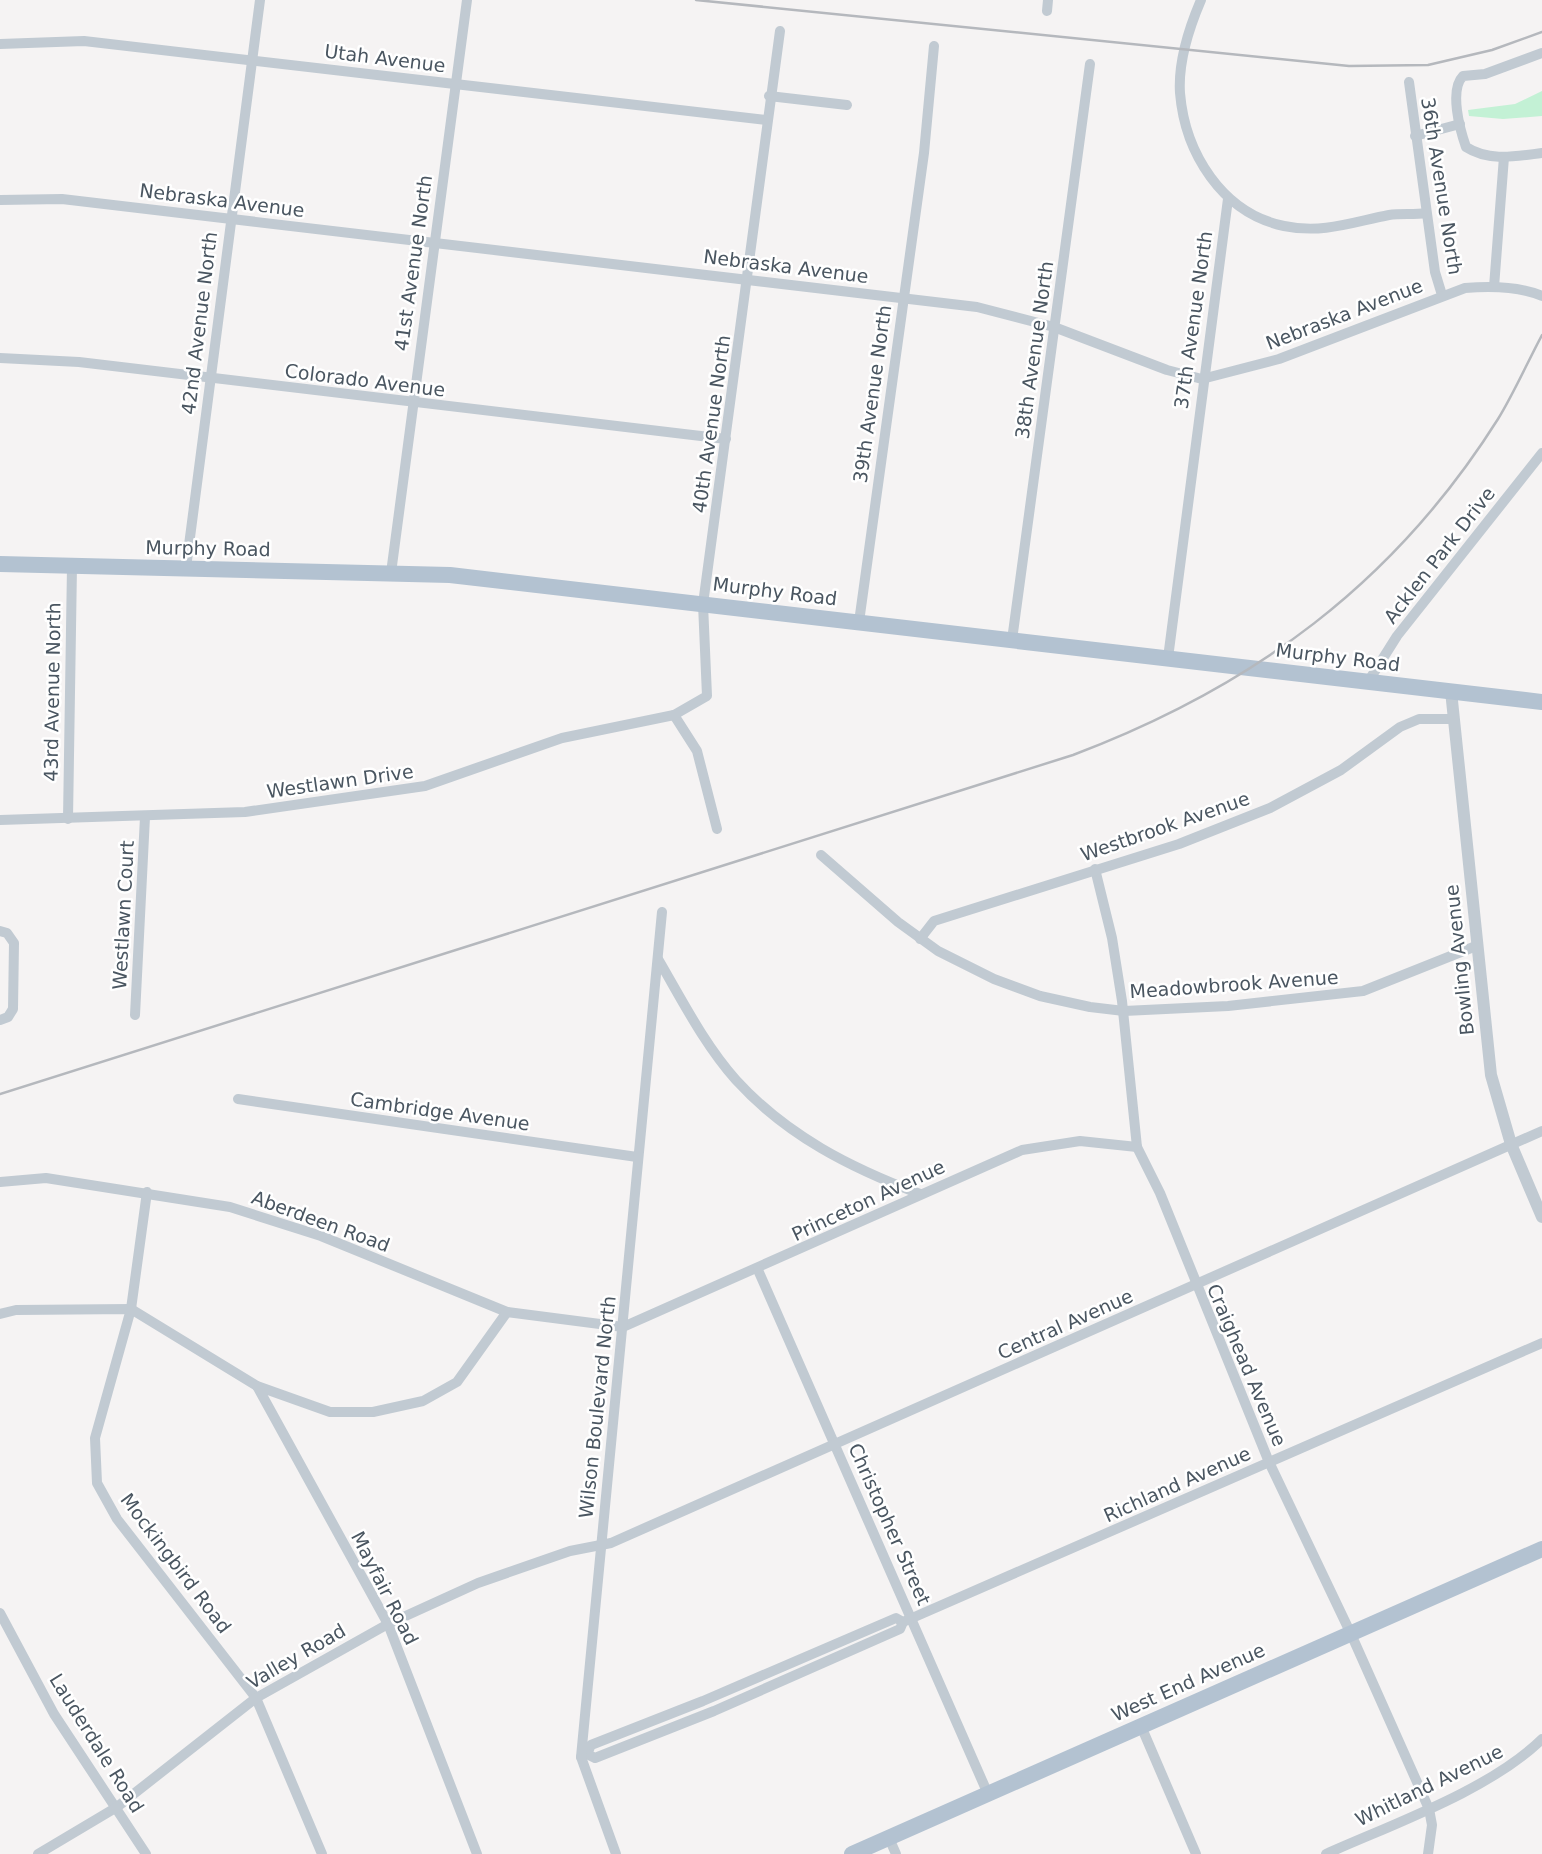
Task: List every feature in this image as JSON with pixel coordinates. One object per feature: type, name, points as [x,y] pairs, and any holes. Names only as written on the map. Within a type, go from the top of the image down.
[{"type":"main road","name":"Murphy Road","points":[[0,564],[450,575],[1542,702]]},
{"type":"main road","name":"West End Avenue","points":[[852,1854],[1542,1549]]},
{"type":"street","name":"42nd Avenue North","points":[[186,568],[229,219],[260,0]]},
{"type":"street","name":"41st Avenue North","points":[[391,573],[467,0]]},
{"type":"street","points":[[1201,0],[1185,45],[1180,91],[1186,128],[1194,150],[1227,199],[1273,222],[1305,228],[1339,228],[1387,215],[1426,213]]},
{"type":"street","points":[[780,31],[769,96],[847,104]]},
{"type":"street","name":"Utah Avenue","points":[[0,44],[84,40],[766,120]]},
{"type":"street","name":"39th Avenue North","points":[[859,622],[924,153],[934,46]]},
{"type":"street","points":[[1542,53],[1503,69],[1463,76],[1458,81],[1460,124],[1466,147],[1504,157],[1542,153]]},
{"type":"street","name":"38th Avenue North","points":[[1012,640],[1090,64]]},
{"type":"street","name":"36th Avenue North","points":[[1409,82],[1426,213],[1441,296]]},
{"type":"street","name":"40th Avenue North","points":[[674,715],[707,695],[703,604],[748,279],[769,96]]},
{"type":"street","points":[[1415,135],[1460,124]]},
{"type":"street","points":[[1494,287],[1504,157]]},
{"type":"street","name":"Nebraska Avenue","points":[[0,200],[62,199],[977,307],[1054,327],[1167,370],[1202,379],[1279,359],[1465,288],[1494,287],[1542,296]]},
{"type":"street","name":"37th Avenue North","points":[[1168,658],[1227,199]]},
{"type":"street","name":"Colorado Avenue","points":[[0,358],[79,362],[726,439]]},
{"type":"street","name":"Acklen Park Drive","points":[[1368,682],[1397,636],[1542,453]]},
{"type":"street","name":"43rd Avenue North","points":[[68,819],[72,566]]},
{"type":"street","name":"Bowling Avenue","points":[[1451,691],[1491,1075],[1511,1144],[1542,1217]]},
{"type":"street","points":[[674,715],[696,751],[717,829]]},
{"type":"street","name":"Westlawn Drive","points":[[0,820],[246,812],[425,786],[562,738],[674,715]]},
{"type":"street","name":"Westbrook Avenue","points":[[920,939],[934,921],[1180,844],[1270,808],[1342,771],[1400,727],[1419,719],[1452,719]]},
{"type":"street","name":"Westlawn Court","points":[[135,1015],[145,817]]},
{"type":"street","name":"Meadowbrook Avenue","points":[[821,855],[920,939],[994,979],[1040,996],[1090,1007],[1124,1011],[1228,1006],[1363,991],[1476,946]]},
{"type":"street","name":"Craighead Avenue","points":[[1095,869],[1112,938],[1124,1011],[1137,1147],[1160,1193],[1195,1285],[1269,1462],[1351,1634],[1429,1809],[1432,1825],[1428,1854]]},
{"type":"street","name":"Wilson Boulevard North","points":[[616,1854],[584,1756],[637,1157],[662,912]]},
{"type":"street","points":[[0,931],[7,933],[14,943],[13,1009],[8,1017],[0,1020]]},
{"type":"street","points":[[658,958],[702,1034],[736,1079],[769,1111],[831,1156],[920,1194]]},
{"type":"street","name":"Cambridge Avenue","points":[[238,1099],[637,1157]]},
{"type":"street","name":"Central Avenue","points":[[601,1547],[1542,1131]]},
{"type":"street","name":"Princeton Avenue","points":[[623,1327],[758,1270],[1021,1150],[1080,1142],[1137,1147]]},
{"type":"street","name":"Aberdeen Road","points":[[0,1182],[46,1178],[147,1192],[230,1208],[321,1236],[507,1312],[623,1327]]},
{"type":"street","name":"Mockingbird Road","points":[[147,1192],[131,1309],[95,1438],[97,1483],[117,1519],[256,1698],[321,1854]]},
{"type":"street","name":"Christopher Street","points":[[758,1270],[836,1445],[908,1620],[988,1794]]},
{"type":"street","points":[[0,1314],[16,1310],[131,1309],[257,1386],[330,1412],[373,1412],[423,1401],[457,1382],[507,1312]]},
{"type":"street","name":"Richland Avenue","points":[[584,1756],[595,1758],[714,1711],[900,1629],[908,1620],[1542,1343]]},
{"type":"street","name":"Mayfair Road","points":[[257,1386],[388,1624],[477,1854]]},
{"type":"street","name":"Valley Road","points":[[38,1854],[117,1807],[256,1698],[388,1624],[478,1583],[570,1550],[601,1547]]},
{"type":"street","name":"Lauderdale Road","points":[[0,1614],[54,1714],[146,1854]]},
{"type":"street","points":[[1141,1726],[1196,1854]]},
{"type":"street","name":"Whitland Avenue","points":[[1326,1854],[1429,1809],[1522,1759],[1542,1739]]},
{"type":"street","points":[[889,1838],[896,1854]]},
{"type":"green space","points":[[1542,91],[1542,116],[1503,119],[1469,116],[1468,110],[1515,104]]},
{"type":"railway","points":[[696,0],[1349,66],[1428,65],[1492,50],[1542,32]]},
{"type":"railway","points":[[0,1094],[1073,755],[1139,728],[1201,697],[1259,662],[1314,623],[1365,580],[1413,532],[1457,478],[1498,419],[1542,335]]}]
